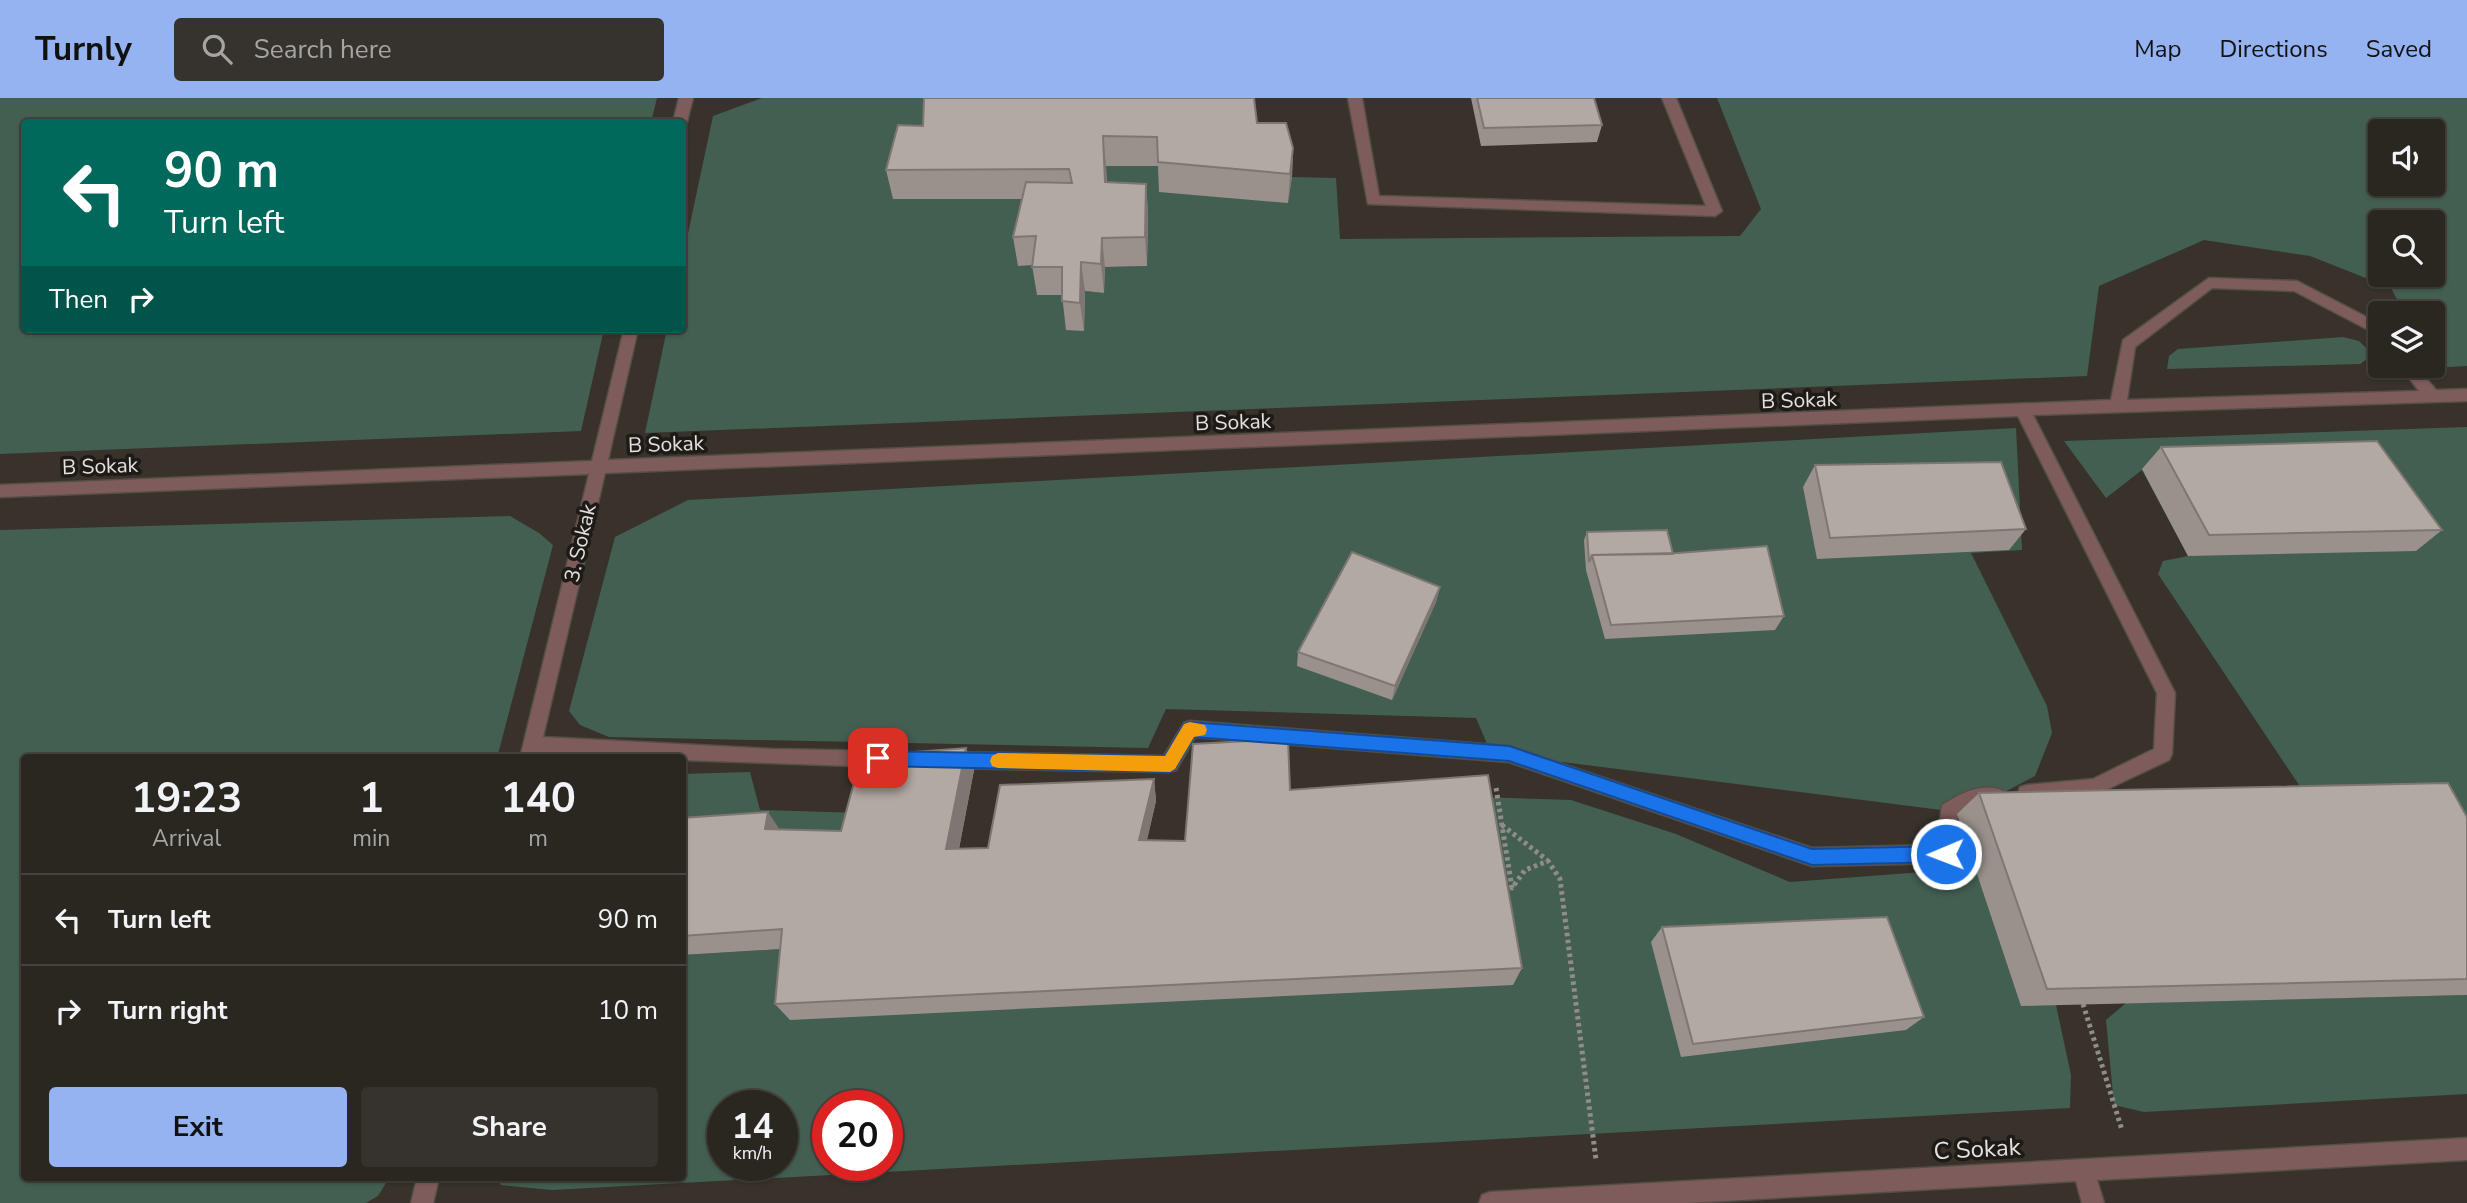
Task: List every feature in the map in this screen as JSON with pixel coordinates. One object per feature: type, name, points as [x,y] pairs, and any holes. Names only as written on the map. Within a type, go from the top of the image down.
[{"type":"lane","points":[[681,119],[686,98]]},
{"type":"lane","points":[[1355,98],[1373,201],[1715,211],[1668,98]]},
{"type":"lane","points":[[2118,406],[2128,344],[2209,283],[2297,286],[2368,324]]},
{"type":"lane","name":"3. Sokak","points":[[530,751],[630,333]]},
{"type":"lane","points":[[2418,378],[2432,396]]},
{"type":"lane","name":"B Sokak","points":[[0,491],[2024,412],[2118,406],[2467,395]]},
{"type":"lane","points":[[923,759],[1170,764],[1190,729],[1509,754],[1812,857],[1946,854],[1949,811],[1967,799],[2095,787],[2163,754],[2166,693],[2024,412]]},
{"type":"lane","points":[[530,751],[652,754]]},
{"type":"lane","points":[[686,755],[896,759]]},
{"type":"lane","name":"C Sokak","points":[[1490,1203],[2467,1149]]},
{"type":"lane","points":[[2083,1170],[2093,1203]]},
{"type":"lane","points":[[422,1203],[427,1181]]},
{"type":"path","points":[[1491,753],[1512,888],[1525,870],[1548,861]]},
{"type":"path","points":[[1502,825],[1548,861],[1560,879],[1600,1197]]},
{"type":"path","points":[[2083,1004],[2133,1167]]},
{"type":"green space","points":[[0,98],[657,98],[652,119],[21,119],[21,333],[603,333],[581,431],[0,454]]},
{"type":"green space","points":[[762,98],[933,98],[1072,199],[1018,265],[1041,265],[1085,291],[1104,293],[1105,267],[1146,266],[1108,212],[1106,166],[1159,166],[1288,203],[1292,177],[1336,178],[1340,239],[1740,236],[1761,209],[1717,98],[2467,98],[2467,366],[2445,367],[2445,301],[2398,301],[2388,287],[2445,287],[2445,210],[2368,210],[2368,279],[2310,256],[2204,240],[2099,286],[2087,376],[645,433],[666,333],[686,333],[686,243],[713,116]]},
{"type":"green space","points":[[2343,337],[2359,341],[2368,350],[2368,355],[2360,364],[2167,369],[2169,356],[2178,349]]},
{"type":"green space","points":[[2467,427],[2467,908],[2313,806],[2158,574],[2163,561],[2188,556],[2142,470],[2106,498],[2064,441]]},
{"type":"green space","points":[[2016,428],[2022,550],[1971,553],[2047,706],[2052,733],[2035,776],[1997,796],[1949,811],[1491,753],[1476,718],[1166,709],[1148,748],[609,737],[580,725],[569,711],[615,537],[688,500]]},
{"type":"green space","points":[[510,516],[539,533],[553,545],[498,754],[21,754],[21,1181],[387,1181],[378,1196],[366,1203],[0,1203],[0,530]]},
{"type":"green space","points":[[750,772],[760,810],[862,813],[852,851],[686,833],[686,774]]},
{"type":"green space","points":[[1481,797],[1571,800],[1676,834],[1790,882],[1976,868],[2021,1005],[2056,1005],[2071,1075],[2070,1108],[903,1171],[903,1090],[812,1090],[812,1176],[798,1177],[798,1090],[707,1090],[707,1181],[719,1181],[552,1190],[501,1185],[499,1181],[686,1181],[686,955],[797,948]]},
{"type":"green space","points":[[2467,995],[2467,1094],[2144,1112],[2114,1105],[2106,1020],[2126,1003]]},
{"type":"building","points":[[924,98],[1254,98],[1257,123],[1286,123],[1293,148],[1290,174],[1158,162],[1157,137],[1103,136],[1105,182],[1146,184],[1145,237],[1102,238],[1101,264],[1081,262],[1080,303],[1062,301],[1062,267],[1032,267],[1036,236],[1013,237],[1026,182],[1072,183],[1069,169],[886,170],[898,125],[923,126]]},
{"type":"building","points":[[1477,98],[1594,98],[1602,125],[1484,128]]},
{"type":"building","points":[[2377,441],[2442,530],[2209,535],[2161,447]]},
{"type":"building","points":[[2001,462],[2026,529],[1830,538],[1815,465]]},
{"type":"building","points":[[1667,530],[1673,554],[1592,555],[1589,562],[1587,532]]},
{"type":"building","points":[[1767,546],[1784,616],[1611,625],[1592,555],[1678,553]]},
{"type":"building","points":[[1352,552],[1440,587],[1395,686],[1298,652]]},
{"type":"building","points":[[1288,739],[1290,790],[1488,775],[1522,968],[775,1004],[782,929],[686,936],[686,818],[768,812],[765,829],[841,831],[861,756],[966,748],[946,849],[988,848],[1000,785],[1154,779],[1139,840],[1185,841],[1193,744]]},
{"type":"building","points":[[2448,783],[2467,817],[2467,979],[2047,989],[1979,793]]},
{"type":"building","points":[[1887,917],[1924,1017],[1693,1044],[1662,927]]},
{"type":"slow traffic","points":[[998,761],[1170,764],[1190,729],[1199,730]]},
{"type":"route","points":[[878,758],[1170,764],[1190,729],[1509,754],[1812,857],[1946,854]]}]
